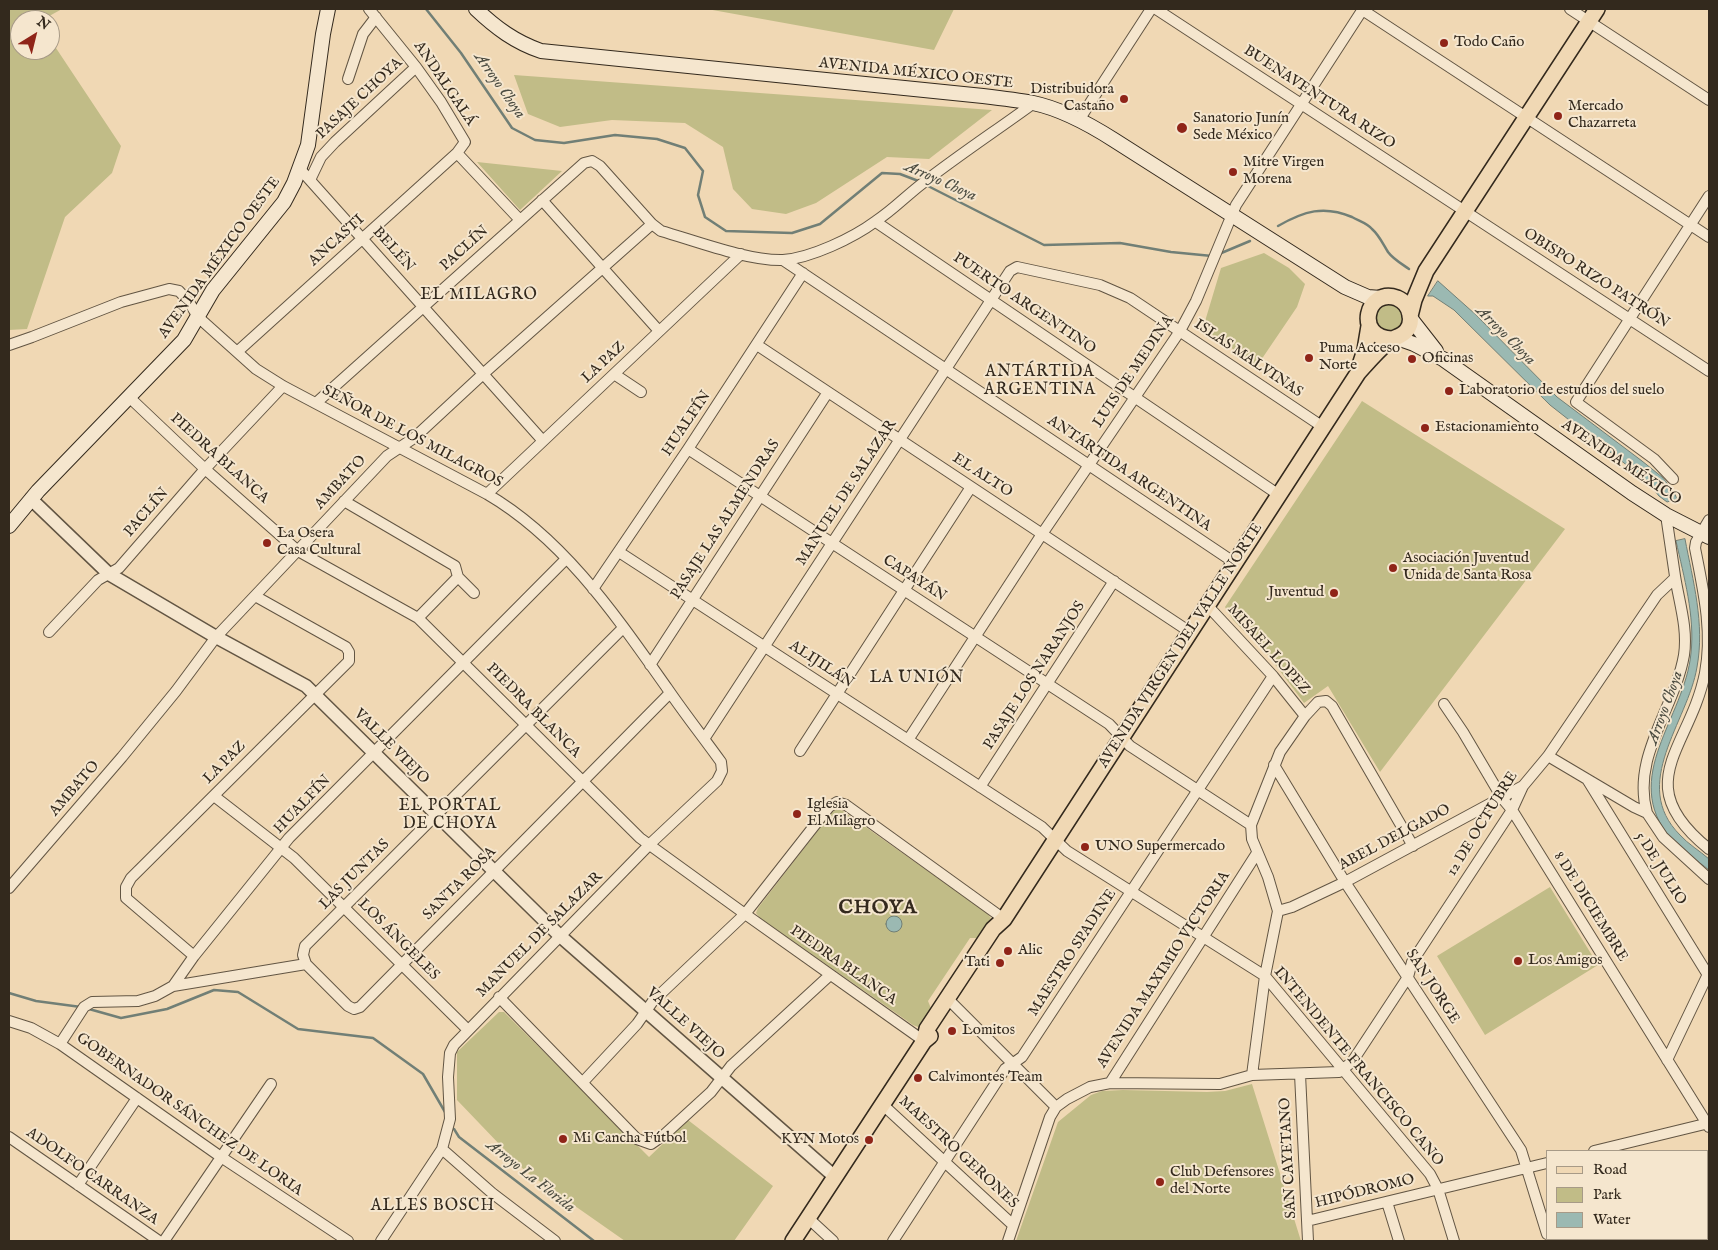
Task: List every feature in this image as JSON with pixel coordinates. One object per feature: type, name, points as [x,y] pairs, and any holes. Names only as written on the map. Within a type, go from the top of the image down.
[{"type":"main road","name":"AVENIDA MÉXICO OESTE","points":[[9,526],[31,499],[128,396],[184,340],[213,290],[284,202],[300,169],[308,146],[328,9]]},
{"type":"main road","name":"AVENIDA MÉXICO OESTE","points":[[476,9],[492,24],[516,41],[541,51],[983,96],[1058,110],[1114,140],[1345,287],[1368,297],[1384,297]]},
{"type":"main road","points":[[1426,271],[1405,288],[1384,297],[1371,306],[1369,323],[1379,336],[1394,338],[1406,330],[1414,300],[1426,271],[1593,15]]},
{"type":"main road","name":"AVENIDA MÉXICO OESTE","points":[[1345,287],[1356,299],[1369,323]]},
{"type":"main road","points":[[1384,297],[1394,297],[1405,304],[1410,317]]},
{"type":"main road","name":"AVENIDA MÉXICO","points":[[1410,317],[1422,336],[1443,359]]},
{"type":"main road","name":"AVENIDA VIRGEN DEL VALLE NORTE","points":[[1358,373],[1365,350],[1369,323]]},
{"type":"main road","name":"AVENIDA MÉXICO","points":[[1394,338],[1414,344],[1443,359],[1666,515],[1705,535]]},
{"type":"main road","name":"AVENIDA VIRGEN DEL VALLE NORTE","points":[[793,1241],[924,1041],[932,1034],[950,1001],[1000,932],[1004,919],[1358,373],[1394,338]]},
{"type":"street","points":[[1079,120],[1151,9]]},
{"type":"street","name":"BUENAVENTURA RIZO","points":[[1156,9],[1465,211]]},
{"type":"street","points":[[1362,9],[1709,236]]},
{"type":"street","name":"LUIS DE MEDINA","points":[[908,740],[1042,534],[1180,331],[1196,301],[1236,206],[1362,9]]},
{"type":"street","points":[[1570,9],[1593,15],[1709,100]]},
{"type":"street","points":[[348,79],[360,40],[373,13]]},
{"type":"street","name":"ANDALGALÁ","points":[[373,13],[441,102],[465,142],[457,153]]},
{"type":"street","name":"PASAJE CHOYA","points":[[310,180],[321,157],[335,142],[416,67]]},
{"type":"street","points":[[652,224],[661,231],[764,259],[783,260],[806,256],[834,245],[876,222],[922,183],[1034,104]]},
{"type":"street","points":[[457,153],[520,220]]},
{"type":"street","name":"ANCASTI","points":[[237,352],[457,153]]},
{"type":"street","name":"PACLÍN","points":[[316,403],[584,163],[592,161],[600,166],[652,224]]},
{"type":"street","name":"BELÉN","points":[[300,169],[543,441]]},
{"type":"street","points":[[1673,479],[1654,459],[1576,402],[1709,196]]},
{"type":"street","points":[[542,200],[659,331]]},
{"type":"street","name":"OBISPO RIZO PATRÓN","points":[[1465,211],[1709,372]]},
{"type":"street","name":"PUERTO ARGENTINO","points":[[876,222],[1279,495]]},
{"type":"street","name":"AMBATO","points":[[9,888],[128,750],[176,691],[216,637],[387,456],[414,438],[652,224]]},
{"type":"street","name":"LA PAZ","points":[[487,494],[741,254]]},
{"type":"street","name":"ANTÁRTIDA ARGENTINA","points":[[783,260],[1235,563]]},
{"type":"street","name":"ISLAS MALVINAS","points":[[1017,267],[1115,290],[1130,298],[1323,427]]},
{"type":"street","name":"MANUEL DE SALAZAR","points":[[704,739],[1010,271],[1017,267]]},
{"type":"street","name":"HUALFÍN","points":[[593,589],[757,346],[803,273]]},
{"type":"street","name":"SEÑOR DE LOS MILAGROS","points":[[9,345],[120,302],[169,288],[179,292],[190,302],[198,317],[256,369],[283,386],[487,494],[511,508],[531,524],[566,558],[593,589],[721,762],[722,771]]},
{"type":"street","name":"EL ALTO","points":[[757,346],[1190,632]]},
{"type":"street","points":[[614,374],[640,392]]},
{"type":"street","name":"PACLÍN","points":[[49,632],[98,580],[119,568],[205,469],[283,386]]},
{"type":"street","name":"PASAJE LAS ALMENDRAS","points":[[650,665],[828,392]]},
{"type":"street","name":"PIEDRA BLANCA","points":[[128,396],[205,469],[298,551],[418,618],[640,838],[924,1041]]},
{"type":"street","name":"CAPAYÁN","points":[[688,449],[1110,724],[1130,746],[1251,825]]},
{"type":"street","points":[[800,750],[971,487]]},
{"type":"street","name":"VALLE VIEJO","points":[[31,499],[109,574],[216,637],[306,686],[559,935],[835,1177]]},
{"type":"street","points":[[344,502],[455,566],[458,576],[474,592]]},
{"type":"street","points":[[1666,515],[1684,628],[1684,654],[1678,679],[1646,762],[1644,777],[1645,806],[1663,837],[1709,879]]},
{"type":"street","points":[[1708,844],[1687,831],[1675,814],[1669,798],[1668,778],[1672,758],[1694,710],[1705,673],[1709,635],[1703,587],[1695,548],[1696,542],[1705,535],[1709,520]]},
{"type":"street","name":"ALIJILÁN","points":[[619,552],[1042,827],[1055,840]]},
{"type":"street","name":"HUALFÍN","points":[[60,1044],[84,1007],[92,1002],[138,1001],[155,996],[173,986],[194,956],[289,838],[566,558]]},
{"type":"street","points":[[418,618],[458,576]]},
{"type":"street","name":"12 DE OCTUBRE","points":[[1344,1068],[1352,1062],[1408,977],[1412,962],[1512,810],[1523,786],[1548,756],[1657,595],[1675,578]]},
{"type":"street","name":"PASAJE LOS NARANJOS","points":[[980,787],[1114,581]]},
{"type":"street","name":"LA PAZ","points":[[194,956],[126,898],[126,887],[131,878],[349,661],[349,652],[346,647],[255,596]]},
{"type":"street","name":"MISAEL LOPEZ","points":[[1207,605],[1273,676],[1305,716]]},
{"type":"street","name":"LAS JUNTAS","points":[[304,959],[306,946],[623,628]]},
{"type":"street","name":"MAESTRO SPADINE","points":[[893,1241],[1005,1069],[1022,1057],[1273,676]]},
{"type":"street","name":"SANTA ROSA","points":[[304,959],[348,1006],[354,1009],[360,1007],[670,693]]},
{"type":"street","points":[[1252,1075],[1266,976],[1278,910],[1268,877],[1252,839],[1251,825],[1280,752],[1305,716],[1318,702],[1326,701],[1332,706],[1413,846]]},
{"type":"street","name":"8 DE DICIEMBRE","points":[[1444,704],[1708,1125]]},
{"type":"street","points":[[1548,756],[1634,807],[1647,812]]},
{"type":"street","name":"SAN JORGE","points":[[1274,765],[1345,882],[1521,1150],[1546,1231]]},
{"type":"street","name":"MANUEL DE SALAZAR","points":[[381,1241],[442,1149],[450,1119],[448,1077],[450,1053],[454,1045],[559,935],[650,844],[717,781],[722,771]]},
{"type":"street","name":"5 DE JULIO","points":[[1587,779],[1709,974]]},
{"type":"street","name":"ABEL DELGADO","points":[[1278,910],[1292,907],[1345,882],[1523,786]]},
{"type":"street","name":"LOS ÁNGELES","points":[[214,796],[294,858],[468,1030]]},
{"type":"street","points":[[583,1082],[637,1024],[653,1001],[745,914],[829,807],[837,802],[846,805],[1004,919]]},
{"type":"street","name":"INTENDENTE FRANCISCO CANO","points":[[1055,840],[1067,851],[1123,887],[1132,890],[1266,976],[1430,1174],[1438,1189],[1454,1241]]},
{"type":"street","name":"AVENIDA MAXIMIO VICTORIA","points":[[1056,1107],[1090,1087],[1110,1083],[1257,853]]},
{"type":"street","points":[[173,986],[304,959]]},
{"type":"street","points":[[1667,1060],[1709,974]]},
{"type":"street","points":[[499,997],[638,1139],[651,1144],[664,1135],[711,1092],[731,1066],[830,975]]},
{"type":"street","points":[[950,1001],[1056,1107],[1050,1117],[1008,1241]]},
{"type":"street","name":"GOBERNADOR SÁNCHEZ DE LORIA","points":[[9,1021],[31,1028],[60,1044],[221,1157],[348,1241]]},
{"type":"street","points":[[1110,1083],[1220,1084],[1252,1075],[1338,1072],[1344,1068]]},
{"type":"street","name":"SAN CAYETANO","points":[[1300,1074],[1308,1241]]},
{"type":"street","points":[[164,1241],[271,1084]]},
{"type":"street","points":[[78,1186],[137,1098]]},
{"type":"street","name":"MAESTRO GERONES","points":[[882,1104],[1013,1225]]},
{"type":"street","points":[[1598,1150],[1708,1125]]},
{"type":"street","name":"ADOLFO CARRANZA","points":[[9,1137],[159,1241]]},
{"type":"street","points":[[442,1149],[492,1193],[555,1241]]},
{"type":"street","name":"HIPÓDROMO","points":[[1307,1222],[1546,1163]]},
{"type":"street","points":[[1387,1202],[1399,1241]]},
{"type":"street","points":[[808,1218],[832,1241]]},
{"type":"green space","points":[[9,9],[62,9],[10,10],[10,60],[60,60],[60,54],[121,146],[112,173],[65,217],[27,329],[9,330]]},
{"type":"green space","points":[[707,9],[954,9],[934,50]]},
{"type":"green space","points":[[514,75],[992,110],[929,159],[887,157],[816,203],[786,214],[752,209],[733,189],[723,147],[685,123],[612,120],[560,127],[528,114]]},
{"type":"green space","points":[[477,162],[562,171],[520,210]]},
{"type":"green space","points":[[1264,253],[1289,268],[1305,284],[1297,307],[1257,366],[1203,328],[1221,268]]},
{"type":"green space","points":[[1389,305],[1398,309],[1402,318],[1398,327],[1389,331],[1380,327],[1376,318],[1380,309]]},
{"type":"green space","name":"Asociación Juventud Unida de Santa Rosa","points":[[1362,401],[1565,529],[1380,772],[1328,686],[1304,703],[1268,655],[1233,620],[1225,607]]},
{"type":"green space","points":[[837,809],[843,811],[987,913],[991,918],[980,938],[970,938],[928,1001],[932,1011],[924,1023],[918,1027],[760,918],[756,913],[832,812]]},
{"type":"green space","name":"Los Amigos","points":[[1550,887],[1598,965],[1485,1035],[1437,956]]},
{"type":"green space","name":"Mi Cancha Fútbol","points":[[499,1012],[504,1012],[649,1157],[688,1120],[773,1186],[734,1241],[625,1241],[525,1171],[457,1100],[457,1052]]},
{"type":"green space","name":"Club Defensores del Norte","points":[[1252,1084],[1301,1241],[1016,1241],[1058,1122],[1091,1095],[1102,1091],[1123,1090],[1225,1091]]},
{"type":"water","points":[[1438,281],[1475,314],[1557,397],[1662,477],[1673,490],[1677,499],[1667,502],[1659,496],[1647,481],[1550,405],[1454,310],[1433,296],[1428,296]]},
{"type":"water","points":[[1685,539],[1699,619],[1699,651],[1692,688],[1666,752],[1661,774],[1660,795],[1666,815],[1680,835],[1709,859],[1709,870],[1671,839],[1657,816],[1651,793],[1653,770],[1659,747],[1678,701],[1691,653],[1690,611],[1676,541]]},
{"type":"water","points":[[891,916],[897,916],[902,921],[900,930],[891,932],[886,927],[886,921]]},
{"type":"waterway","name":"Arroyo Choya","points":[[426,9],[461,53],[512,128],[535,140],[564,143],[615,135],[657,139],[685,148],[703,171],[698,195],[705,217],[726,231],[792,233],[820,224],[882,173],[900,174],[921,182]]},
{"type":"waterway","name":"Arroyo Choya","points":[[926,185],[1044,245],[1120,243],[1171,252],[1212,256]]},
{"type":"waterway","name":"Arroyo Choya","points":[[1278,226],[1305,213],[1314,211],[1342,213],[1370,227],[1379,237],[1390,255],[1409,269]]},
{"type":"waterway","name":"Arroyo Choya","points":[[1219,254],[1250,241]]},
{"type":"waterway","name":"Arroyo La Florida","points":[[89,1009],[121,1018],[167,1009],[214,990],[238,992],[298,1029],[373,1038],[423,1074],[445,1112]]},
{"type":"waterway","name":"Arroyo La Florida","points":[[9,993],[36,1001],[81,1007]]},
{"type":"waterway","name":"Arroyo La Florida","points":[[454,1129],[459,1137],[594,1241]]},
{"type":"place","name":"Todo Caño","points":[[1444,43]]},
{"type":"place","name":"Distribuidora Castaño","points":[[1124,99]]},
{"type":"place","name":"Mercado Chazarreta","points":[[1558,116]]},
{"type":"place","name":"Sanatorio Junín Sede México","points":[[1182,128]]},
{"type":"place","name":"Mitre Virgen Morena","points":[[1233,172]]},
{"type":"place","name":"Puma Acceso Norte","points":[[1309,358]]},
{"type":"place","name":"Oficinas","points":[[1412,359]]},
{"type":"place","name":"Laboratorio de estudios del suelo","points":[[1449,391]]},
{"type":"place","name":"Estacionamiento","points":[[1425,428]]},
{"type":"place","name":"La Osera Casa Cultural","points":[[267,543]]},
{"type":"place","name":"Asociación Juventud Unida de Santa Rosa","points":[[1393,568]]},
{"type":"place","name":"Juventud","points":[[1334,593]]},
{"type":"place","name":"Iglesia El Milagro","points":[[797,814]]},
{"type":"place","name":"UNO Supermercado","points":[[1085,847]]},
{"type":"place","name":"Alic","points":[[1008,951]]},
{"type":"place","name":"Los Amigos","points":[[1518,961]]},
{"type":"place","name":"Tati","points":[[1000,963]]},
{"type":"place","name":"Lomitos","points":[[952,1031]]},
{"type":"place","name":"Calvimontes Team","points":[[918,1078]]},
{"type":"place","name":"Mi Cancha Fútbol","points":[[563,1139]]},
{"type":"place","name":"KYN Motos","points":[[869,1140]]},
{"type":"place","name":"Club Defensores del Norte","points":[[1160,1182]]},
{"type":"district","name":"EL MILAGRO","points":[[479,296]]},
{"type":"district","name":"ANTÁRTIDA ARGENTINA","points":[[1040,382]]},
{"type":"district","name":"LA UNIÓN","points":[[917,679]]},
{"type":"district","name":"EL PORTAL DE CHOYA","points":[[450,816]]},
{"type":"district","name":"CHOYA","points":[[878,909]]},
{"type":"district","name":"ALLES BOSCH","points":[[433,1207]]}]
